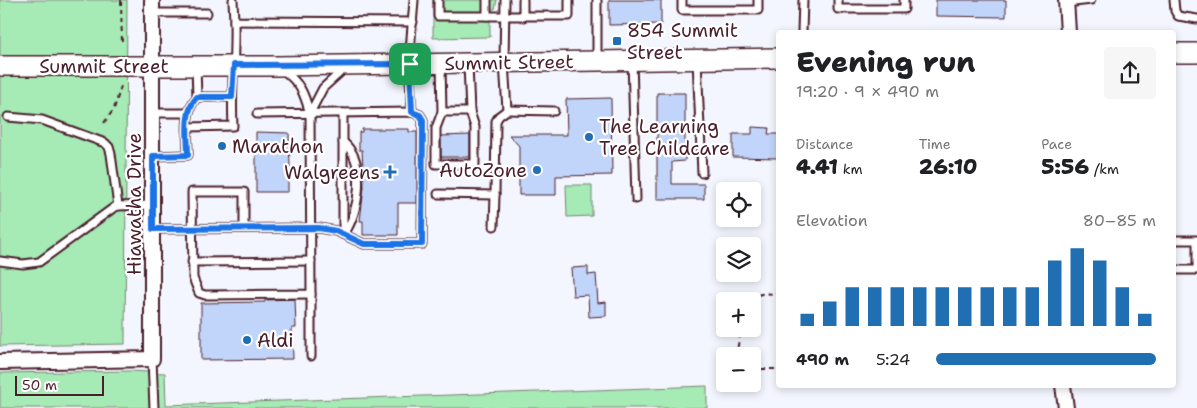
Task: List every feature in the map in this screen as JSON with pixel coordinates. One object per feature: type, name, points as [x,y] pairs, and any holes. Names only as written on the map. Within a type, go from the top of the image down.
[{"type":"main road","points":[[1176,53],[1197,53]]},
{"type":"main road","name":"Summit Street","points":[[0,66],[278,66],[776,58]]},
{"type":"street","points":[[1066,1],[1068,30]]},
{"type":"street","name":"Hiawatha Drive","points":[[152,7],[152,359]]},
{"type":"street","points":[[0,362],[152,359]]},
{"type":"street","points":[[1063,388],[1066,408]]},
{"type":"lane","points":[[188,127],[233,126],[234,0]]},
{"type":"lane","points":[[412,112],[410,64],[414,0]]},
{"type":"lane","points":[[438,0],[438,16],[505,17],[569,16],[569,0]]},
{"type":"lane","points":[[438,8],[443,0]]},
{"type":"lane","points":[[487,0],[487,16]]},
{"type":"lane","points":[[505,0],[504,62],[507,110]]},
{"type":"lane","points":[[523,0],[523,17]]},
{"type":"lane","points":[[597,0],[597,60]]},
{"type":"lane","points":[[682,0],[682,10],[758,10],[758,0]]},
{"type":"lane","points":[[802,30],[803,0]]},
{"type":"lane","points":[[838,0],[838,9],[904,9],[904,0]]},
{"type":"lane","points":[[1066,1],[1090,0]]},
{"type":"lane","points":[[1174,0],[1174,11],[1178,16],[1197,19]]},
{"type":"lane","points":[[152,7],[207,13]]},
{"type":"lane","points":[[234,21],[413,22]]},
{"type":"lane","points":[[632,60],[636,199]]},
{"type":"lane","points":[[697,60],[702,173]]},
{"type":"lane","points":[[441,64],[442,112],[436,128],[436,164],[475,164],[475,127],[470,112],[468,63]]},
{"type":"lane","points":[[310,114],[323,88],[348,65]]},
{"type":"lane","points":[[153,156],[188,155],[188,113],[191,104],[197,97],[196,66]]},
{"type":"lane","points":[[278,66],[300,86],[310,114],[311,356]]},
{"type":"lane","points":[[197,97],[232,97]]},
{"type":"lane","points":[[494,226],[496,121],[507,110],[554,111]]},
{"type":"lane","points":[[153,229],[310,228],[332,230],[364,244],[422,244],[423,120],[420,115],[412,112],[257,114]]},
{"type":"lane","points":[[442,112],[470,112]]},
{"type":"lane","points":[[152,113],[188,113]]},
{"type":"lane","points":[[343,113],[343,234]]},
{"type":"lane","points":[[8,117],[42,120],[105,143],[109,147],[111,154],[118,206]]},
{"type":"lane","points":[[343,142],[354,155],[358,184],[356,207],[350,226],[343,234]]},
{"type":"lane","points":[[244,228],[244,192],[192,192],[193,282],[201,295],[311,294]]},
{"type":"lane","points":[[438,194],[495,195]]},
{"type":"lane","points":[[0,261],[23,264],[39,262],[118,206],[153,205]]},
{"type":"lane","points":[[1176,240],[1197,240],[1196,270],[1176,270]]},
{"type":"lane","points":[[192,262],[310,262]]},
{"type":"lane","name":"Hiawatha Drive","points":[[152,359],[154,408]]},
{"type":"path","points":[[121,0],[122,45]]},
{"type":"path","points":[[104,123],[114,109],[121,86]]},
{"type":"path","points":[[761,294],[776,294]]},
{"type":"path","points":[[761,369],[776,369]]},
{"type":"green space","points":[[0,0],[127,0],[125,344],[0,346]]},
{"type":"green space","points":[[433,0],[497,0],[495,9],[490,9],[490,37],[433,38]]},
{"type":"green space","points":[[566,185],[592,185],[592,216],[567,217]]},
{"type":"green space","points":[[130,371],[165,373],[166,405],[707,386],[707,408],[0,408],[0,373]]},
{"type":"building","points":[[609,0],[661,0],[661,24],[609,25]]},
{"type":"building","points":[[936,0],[1006,0],[1006,17],[936,16]]},
{"type":"building","points":[[657,93],[685,93],[685,161],[672,162],[672,184],[704,184],[704,199],[657,199]]},
{"type":"building","points":[[611,98],[612,175],[556,176],[556,195],[519,195],[519,146],[509,135],[567,135],[566,99]]},
{"type":"building","points":[[752,127],[769,128],[768,134],[776,134],[776,158],[733,157],[733,134],[752,134]]},
{"type":"building","name":"Walgreens","points":[[362,129],[409,129],[409,132],[417,132],[417,203],[398,203],[398,235],[363,235],[363,221],[360,221],[364,187],[362,150],[359,150],[359,132],[362,132]]},
{"type":"building","points":[[256,132],[289,133],[290,167],[288,167],[288,192],[256,192]]},
{"type":"building","points":[[470,135],[470,157],[441,157],[441,136]]},
{"type":"building","points":[[588,267],[588,275],[596,274],[598,303],[606,302],[606,316],[589,317],[588,295],[573,296],[571,268]]},
{"type":"building","name":"Aldi","points":[[295,299],[296,328],[292,328],[293,359],[201,360],[201,303],[265,302],[265,300]]},
{"type":"place","name":"854 Summit Street","points":[[617,41]]},
{"type":"place","name":"The Learning Tree Childcare","points":[[589,137]]},
{"type":"place","name":"Marathon","points":[[222,146]]},
{"type":"place","name":"AutoZone","points":[[537,170]]},
{"type":"place","name":"Walgreens","points":[[390,172]]},
{"type":"place","name":"Aldi","points":[[247,340]]},
{"type":"route","points":[[410,64],[412,112],[422,116],[423,120],[422,244],[364,244],[336,231],[319,228],[153,229],[153,156],[188,155],[188,111],[191,104],[197,97],[232,97],[234,65],[410,64]]}]
